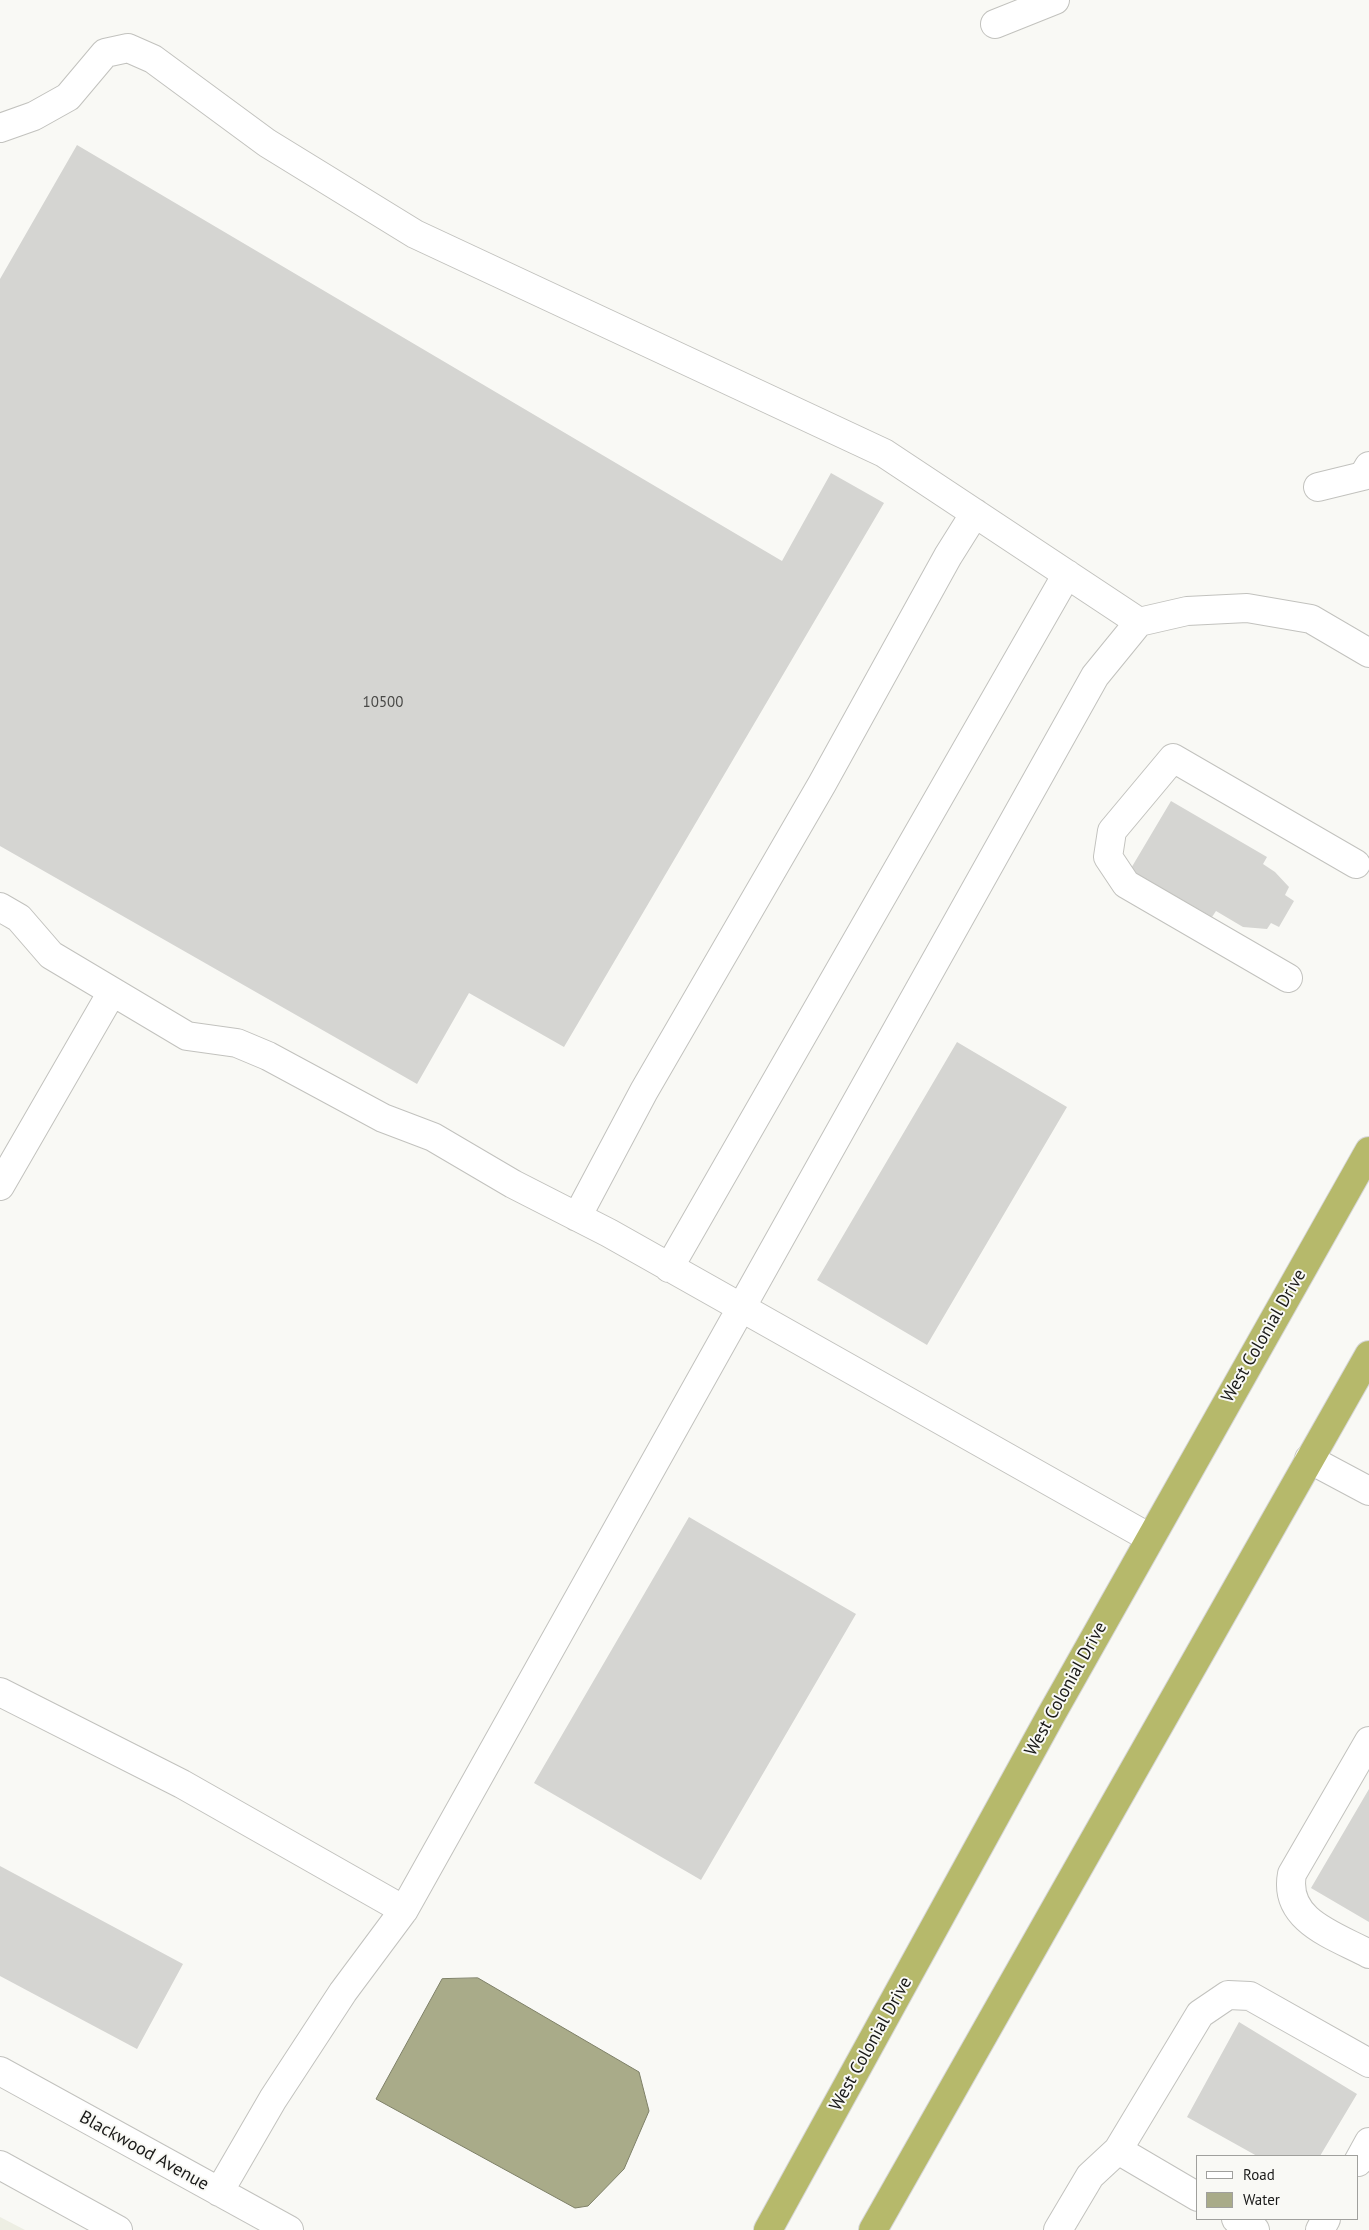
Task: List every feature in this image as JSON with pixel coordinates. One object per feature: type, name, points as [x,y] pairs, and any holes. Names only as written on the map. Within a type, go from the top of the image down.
[{"type":"highway","name":"West Colonial Drive","points":[[768,2230],[1150,1538],[1369,1151]]},
{"type":"highway","points":[[873,2230],[1308,1459],[1369,1355]]},
{"type":"street","points":[[995,24],[1055,0]]},
{"type":"street","points":[[0,128],[34,116],[68,96],[105,53],[128,48],[153,59],[267,144],[415,234],[884,453],[1139,622]]},
{"type":"street","points":[[1318,487],[1363,476],[1369,466]]},
{"type":"street","points":[[577,1217],[644,1091],[822,784],[948,556],[975,513]]},
{"type":"street","points":[[670,1268],[1067,574]]},
{"type":"street","points":[[219,2192],[273,2099],[343,1992],[404,1910],[1095,676],[1139,622],[1187,611],[1247,608],[1312,619],[1369,653]]},
{"type":"street","points":[[1288,978],[1126,884],[1108,857],[1112,830],[1173,758],[1356,864]]},
{"type":"street","points":[[0,907],[19,918],[51,955],[187,1036],[237,1043],[268,1056],[383,1118],[433,1137],[513,1184],[670,1268],[1150,1538]]},
{"type":"street","points":[[0,1186],[112,992]]},
{"type":"street","points":[[1308,1459],[1369,1491]]},
{"type":"street","points":[[0,1692],[182,1784],[404,1910]]},
{"type":"street","points":[[1369,1740],[1292,1874],[1289,1888],[1294,1902],[1304,1917],[1320,1928],[1369,1954]]},
{"type":"street","points":[[1058,2230],[1090,2176],[1118,2150],[1200,2014],[1228,1995],[1250,1996],[1369,2063]]},
{"type":"street","name":"Blackwood Avenue","points":[[0,2071],[289,2230]]},
{"type":"street","points":[[1359,2160],[1369,2142]]},
{"type":"street","points":[[1118,2150],[1196,2196]]},
{"type":"street","points":[[0,2165],[118,2230]]},
{"type":"street","points":[[1238,2220],[1255,2230]]},
{"type":"shaded area","points":[[0,2217],[25,2230],[0,2230]]},
{"type":"water","points":[[478,1978],[639,2072],[649,2111],[624,2169],[588,2206],[575,2208],[376,2099],[442,1979]]},
{"type":"building","points":[[77,145],[782,561],[831,473],[884,503],[564,1047],[469,993],[417,1084],[0,846],[0,279]]},
{"type":"building","points":[[1171,801],[1267,857],[1263,864],[1275,872],[1289,887],[1285,895],[1294,901],[1279,927],[1271,923],[1267,929],[1243,927],[1216,911],[1212,917],[1130,870]]},
{"type":"building","points":[[957,1042],[1067,1107],[927,1345],[817,1280]]},
{"type":"building","points":[[689,1517],[856,1614],[701,1880],[534,1783]]},
{"type":"building","points":[[1369,1789],[1369,1922],[1311,1888]]},
{"type":"building","points":[[0,1866],[183,1964],[137,2049],[0,1976]]},
{"type":"building","points":[[1239,2022],[1357,2094],[1321,2155],[1255,2155],[1187,2117]]}]
